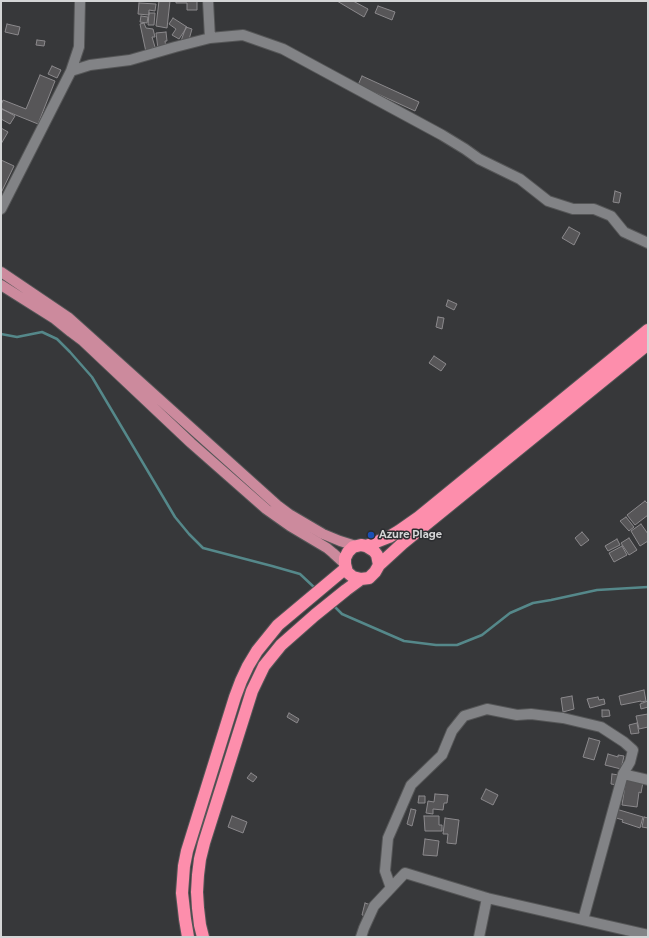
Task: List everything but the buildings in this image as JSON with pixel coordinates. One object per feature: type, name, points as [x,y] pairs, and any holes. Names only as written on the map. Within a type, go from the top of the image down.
[{"type":"highway","points":[[648,330],[414,521],[388,537],[350,549],[346,554],[345,566],[350,575],[357,579],[369,578],[373,575],[379,565],[403,543],[648,344]]},
{"type":"highway","points":[[361,546],[374,551],[377,555],[379,565]]},
{"type":"highway","points":[[188,937],[183,906],[184,866],[241,681],[248,666],[264,642],[278,625],[336,577],[345,566]]},
{"type":"highway","points":[[203,937],[197,897],[200,859],[252,691],[272,655],[281,645],[315,615],[361,579]]},
{"type":"main road","points":[[1,272],[69,318],[277,505],[289,514],[323,534],[340,541],[361,546]]},
{"type":"main road","points":[[1,285],[55,319],[71,332],[266,509],[290,526],[327,548],[345,566]]},
{"type":"street","points":[[1,209],[71,71],[79,47],[80,1]]},
{"type":"street","points":[[208,1],[210,38]]},
{"type":"street","points":[[71,71],[90,65],[130,60],[210,38],[243,35],[284,49],[442,135],[479,159],[520,179],[548,202],[573,209],[594,208],[611,216],[624,232],[648,243]]},
{"type":"street","points":[[391,888],[385,871],[388,838],[411,785],[442,755],[452,731],[464,716],[487,709],[516,714],[531,714],[563,718],[601,727],[624,742],[633,750],[630,762],[623,774],[583,920]]},
{"type":"street","points":[[623,774],[648,780]]},
{"type":"street","points":[[362,937],[364,928],[374,906],[405,873],[487,898],[648,935]]},
{"type":"street","points":[[479,937],[487,898]]},
{"type":"waterway","points":[[1,334],[17,337],[42,332],[57,339],[70,352],[92,377],[175,517],[203,548],[300,574],[316,589]]},
{"type":"waterway","points":[[333,605],[342,614],[404,641],[436,645],[457,645],[482,635],[510,613],[533,603],[597,590],[648,587]]},
{"type":"place","name":"Azure Plage","points":[[371,535]]}]
